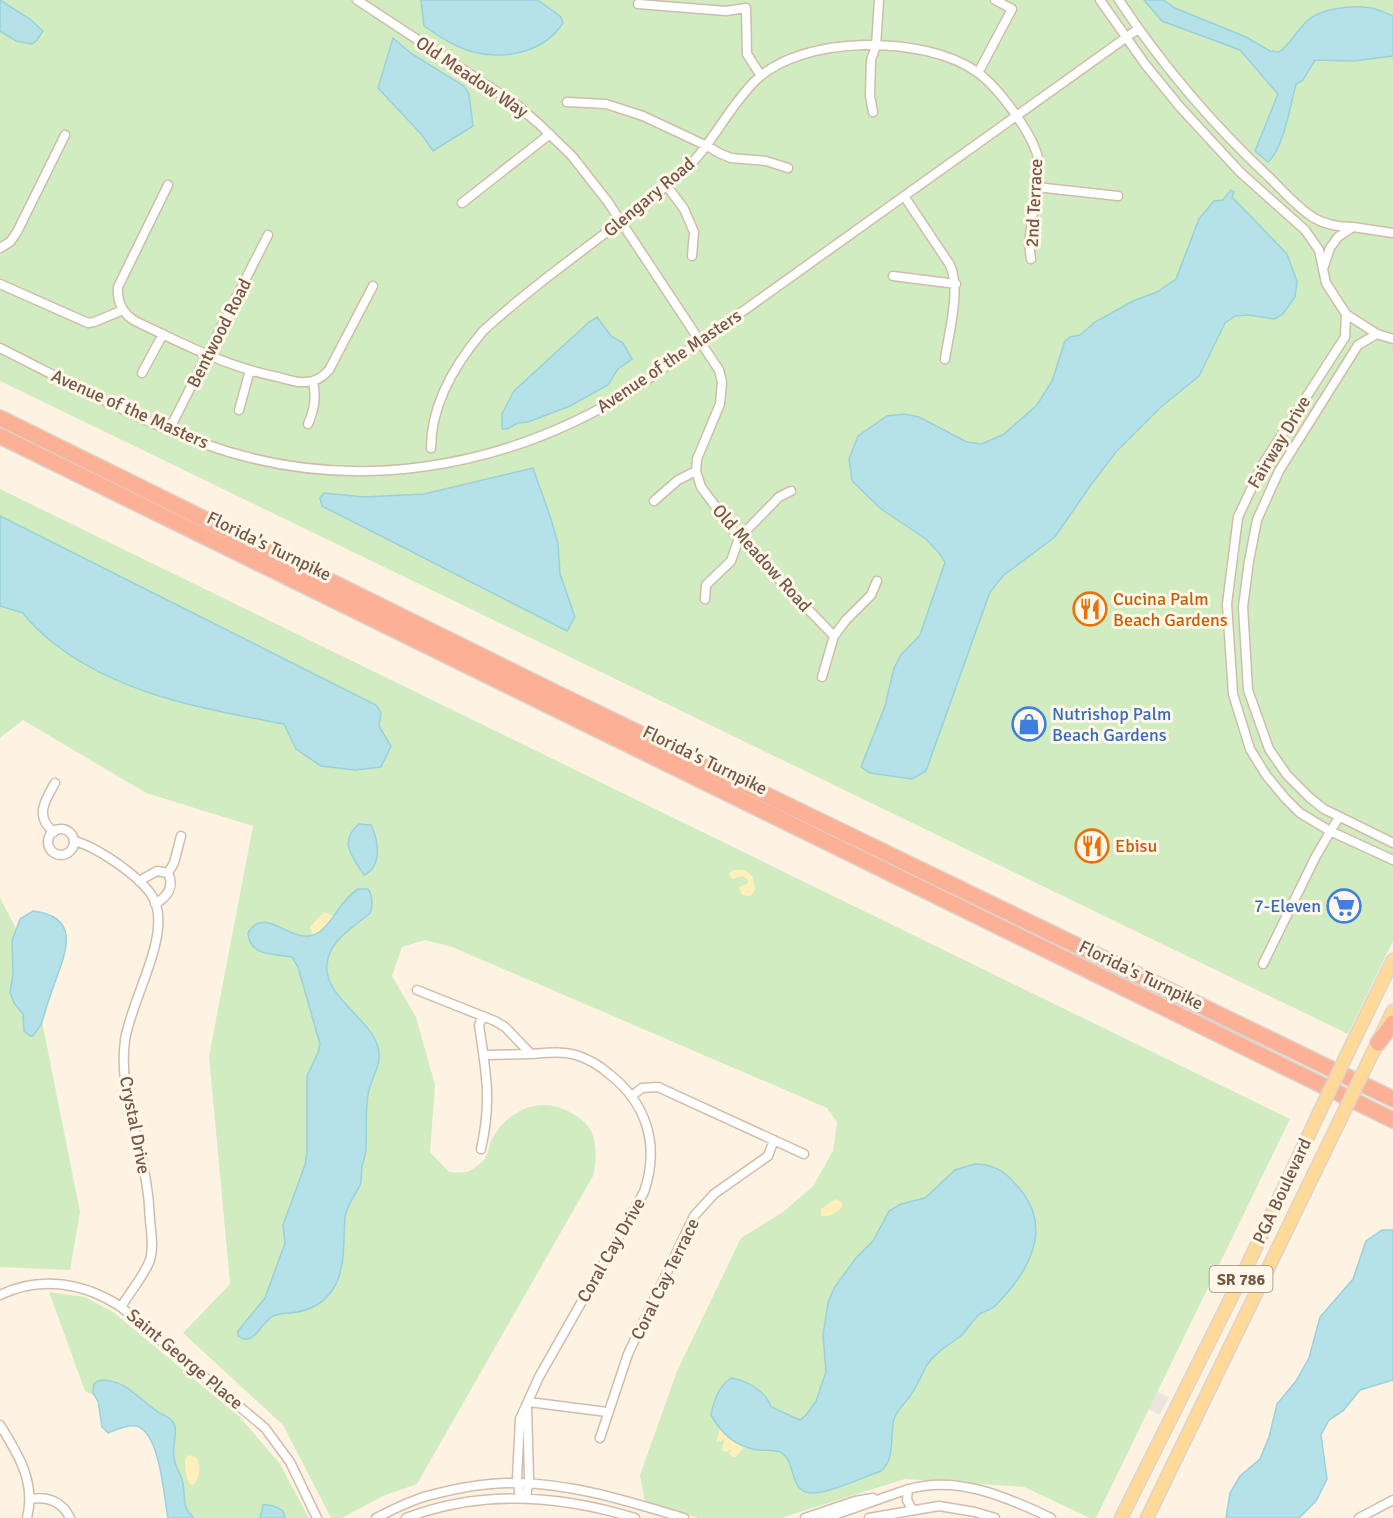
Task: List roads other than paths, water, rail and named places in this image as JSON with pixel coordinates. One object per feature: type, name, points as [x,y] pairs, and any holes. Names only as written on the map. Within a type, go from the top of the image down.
[{"type":"highway","name":"Florida's Turnpike","points":[[0,418],[552,691],[1393,1099]]},
{"type":"highway","name":"Florida's Turnpike","points":[[0,436],[1393,1120]]},
{"type":"highway","points":[[1374,1050],[1393,1023]]},
{"type":"main road","name":"PGA Boulevard","points":[[1121,1518],[1246,1268],[1393,960]]},
{"type":"main road","name":"PGA Boulevard","points":[[1147,1518],[1393,1011]]},
{"type":"street","name":"Old Meadow Way","points":[[357,0],[494,88],[550,134],[591,178],[701,341]]},
{"type":"street","points":[[873,112],[870,96],[871,60],[876,46],[879,0]]},
{"type":"street","points":[[978,73],[1012,9],[995,0]]},
{"type":"street","points":[[1100,0],[1126,38],[1209,140],[1305,230],[1318,250],[1326,283],[1346,314],[1377,334],[1393,339]]},
{"type":"street","points":[[1119,0],[1138,29],[1217,125],[1287,195],[1314,218],[1337,227],[1393,233]]},
{"type":"street","points":[[639,4],[726,10],[746,8],[747,54],[761,76]]},
{"type":"street","name":"Avenue of the Masters","points":[[0,348],[169,430],[232,453],[292,466],[353,471],[399,470],[463,461],[514,447],[571,424],[634,389],[1138,29]]},
{"type":"street","name":"Glengary Road","points":[[431,447],[433,421],[440,402],[460,361],[483,331],[667,186],[707,146],[740,97],[778,63],[799,54],[827,49],[876,46],[908,47],[929,51],[961,63],[978,73],[994,87],[1016,116]]},
{"type":"street","points":[[567,102],[606,104],[628,110],[731,158],[766,161],[788,168]]},
{"type":"street","name":"2nd Terrace","points":[[1016,116],[1036,148],[1039,165],[1029,244],[1031,260]]},
{"type":"street","points":[[462,202],[550,134]]},
{"type":"street","points":[[0,248],[10,242],[17,232],[65,135]]},
{"type":"street","points":[[168,185],[119,281],[118,298],[129,317],[163,334],[207,355],[249,370],[300,382],[313,381],[325,374],[333,365],[373,286]]},
{"type":"street","points":[[667,186],[684,209],[694,232],[692,256]]},
{"type":"street","points":[[1036,187],[1118,196]]},
{"type":"street","points":[[904,196],[950,265],[956,284],[945,359]]},
{"type":"street","points":[[1323,269],[1330,248],[1338,237],[1353,227]]},
{"type":"street","name":"Bentwood Road","points":[[169,430],[268,236]]},
{"type":"street","points":[[893,276],[956,284]]},
{"type":"street","points":[[0,284],[88,322],[94,322],[123,310]]},
{"type":"street","name":"Fairway Drive","points":[[1346,314],[1345,337],[1263,464],[1238,517],[1231,557],[1227,604],[1233,694],[1250,749],[1266,775],[1285,798],[1300,813],[1330,831],[1393,860]]},
{"type":"street","points":[[142,373],[163,334]]},
{"type":"street","name":"Fairway Drive","points":[[1377,334],[1358,345],[1279,471],[1257,520],[1243,607],[1248,690],[1269,749],[1287,775],[1310,798],[1339,817],[1393,843]]},
{"type":"street","points":[[654,501],[678,480],[696,471],[699,454],[720,405],[722,382],[718,370],[701,341]]},
{"type":"street","points":[[239,410],[249,370]]},
{"type":"street","points":[[308,423],[315,409],[313,381]]},
{"type":"street","name":"Old Meadow Road","points":[[696,471],[704,493],[739,538],[834,636]]},
{"type":"street","points":[[705,599],[706,585],[731,561],[739,538],[779,497],[791,491]]},
{"type":"street","points":[[822,677],[834,636],[846,620],[871,595],[877,581]]},
{"type":"street","points":[[54,832],[45,824],[42,813],[44,801],[55,783]]},
{"type":"street","points":[[1263,964],[1316,856],[1339,817]]},
{"type":"street","points":[[75,842],[69,853],[60,855],[56,854],[48,843],[54,832],[61,829],[69,831],[75,842],[93,850],[140,881],[156,904],[164,899],[170,889],[168,873]]},
{"type":"street","points":[[168,873],[174,863],[181,836]]},
{"type":"street","points":[[140,881],[157,871],[168,873]]},
{"type":"street","name":"Crystal Drive","points":[[121,1306],[149,1262],[152,1245],[147,1187],[127,1094],[124,1051],[129,1023],[156,939],[158,916],[156,904]]},
{"type":"street","points":[[417,990],[505,1027],[531,1054]]},
{"type":"street","points":[[482,1149],[488,1112],[488,1088],[479,1025],[483,1016]]},
{"type":"street","name":"Coral Cay Drive","points":[[484,1055],[558,1052],[583,1058],[600,1066],[633,1095],[643,1113],[649,1134],[650,1169],[644,1192],[539,1377],[520,1419],[518,1482],[523,1498]]},
{"type":"street","points":[[633,1095],[642,1088],[658,1087],[804,1154]]},
{"type":"street","name":"Coral Cay Terrace","points":[[600,1438],[628,1354],[694,1216],[714,1194],[768,1156],[774,1140]]},
{"type":"street","name":"Saint George Place","points":[[0,1294],[20,1287],[54,1283],[82,1287],[121,1306],[265,1428],[290,1462],[317,1518]]},
{"type":"street","points":[[528,1404],[607,1412]]},
{"type":"street","name":"Coral Cay Drive","points":[[523,1498],[529,1484],[528,1404]]},
{"type":"street","points":[[0,1425],[24,1467],[30,1499],[27,1518]]},
{"type":"street","points":[[376,1518],[425,1496],[475,1486],[518,1482],[619,1498],[684,1518]]},
{"type":"street","points":[[824,1518],[837,1516],[908,1489],[946,1483],[1004,1497],[1051,1518]]},
{"type":"street","points":[[908,1489],[907,1500],[912,1509]]},
{"type":"street","points":[[805,1518],[855,1501],[893,1495]]},
{"type":"street","points":[[30,1499],[42,1498],[54,1501],[64,1508],[70,1518]]},
{"type":"street","points":[[406,1518],[421,1512],[470,1502],[523,1498],[588,1504],[635,1518]]},
{"type":"street","points":[[1359,1518],[1393,1500]]},
{"type":"street","points":[[869,1518],[939,1506],[996,1518]]},
{"type":"street","points":[[885,1518],[899,1512]]},
{"type":"water","points":[[0,0],[30,19],[43,31],[37,40],[32,44],[16,41],[0,31]]},
{"type":"water","points":[[421,0],[538,0],[561,17],[563,23],[554,34],[529,50],[514,54],[484,54],[455,45],[424,26]]},
{"type":"water","points":[[1144,0],[1163,0],[1175,8],[1246,37],[1270,51],[1279,52],[1307,21],[1320,13],[1346,7],[1374,9],[1393,16],[1393,56],[1353,61],[1315,60],[1303,80],[1296,84],[1282,137],[1268,162],[1255,151],[1278,94],[1240,50],[1162,21]]},
{"type":"water","points":[[393,38],[412,54],[464,86],[469,94],[473,126],[433,151],[422,135],[378,88]]},
{"type":"water","points":[[1231,190],[1234,192],[1232,197],[1287,254],[1297,281],[1295,297],[1283,314],[1275,319],[1248,315],[1235,316],[1225,323],[1199,376],[1161,407],[1116,452],[1055,537],[1004,575],[990,592],[926,771],[912,779],[870,773],[861,767],[885,706],[894,668],[901,655],[920,635],[945,562],[926,539],[881,509],[852,481],[849,459],[858,436],[887,416],[904,414],[919,417],[967,442],[982,444],[1004,434],[1037,405],[1052,381],[1065,341],[1070,337],[1080,335],[1095,322],[1133,301],[1157,292],[1176,279],[1199,219],[1214,201],[1223,200]]},
{"type":"water","points":[[597,317],[611,336],[623,343],[632,359],[618,369],[608,385],[570,406],[502,429],[502,414],[514,391]]},
{"type":"water","points":[[533,468],[558,543],[560,574],[575,617],[567,631],[322,506],[320,498],[324,493],[365,497],[424,494]]},
{"type":"water","points":[[0,516],[376,705],[381,713],[379,726],[391,746],[381,767],[355,770],[321,766],[296,749],[284,724],[165,698],[108,676],[81,662],[47,638],[23,613],[0,606]]},
{"type":"water","points":[[359,824],[371,825],[377,846],[374,866],[364,875],[348,843],[349,837]]},
{"type":"water","points":[[358,889],[368,889],[370,892],[372,907],[370,913],[343,935],[332,948],[327,964],[328,976],[339,997],[373,1036],[378,1047],[379,1060],[368,1095],[366,1151],[361,1183],[346,1213],[340,1273],[333,1289],[320,1303],[303,1311],[273,1316],[253,1337],[244,1339],[238,1336],[238,1331],[265,1298],[285,1243],[283,1225],[305,1165],[307,1151],[307,1076],[320,1044],[298,967],[292,957],[258,950],[249,941],[248,933],[261,922],[301,936],[316,934]]},
{"type":"water","points":[[33,911],[49,915],[59,921],[65,929],[66,939],[62,961],[41,1025],[33,1036],[30,1036],[24,1031],[23,1014],[14,1003],[10,992],[13,974],[12,941],[20,919]]},
{"type":"water","points":[[975,1164],[997,1168],[1008,1176],[1032,1208],[1036,1223],[1035,1238],[1032,1253],[1025,1268],[992,1309],[980,1314],[961,1336],[937,1353],[927,1365],[914,1390],[895,1415],[890,1454],[881,1471],[826,1491],[811,1493],[804,1491],[796,1482],[789,1462],[780,1452],[742,1446],[720,1428],[711,1415],[717,1394],[731,1378],[737,1379],[760,1391],[771,1407],[800,1420],[806,1415],[816,1401],[826,1372],[823,1335],[828,1303],[834,1288],[856,1258],[873,1241],[889,1211],[901,1204],[925,1198],[955,1170]]},
{"type":"water","points":[[1382,1230],[1393,1230],[1393,1380],[1360,1390],[1343,1411],[1329,1420],[1321,1435],[1327,1479],[1316,1501],[1299,1518],[1226,1518],[1230,1493],[1240,1476],[1260,1459],[1269,1437],[1277,1404],[1296,1381],[1309,1358],[1320,1317],[1353,1279],[1366,1241]]},
{"type":"water","points":[[103,1380],[126,1387],[174,1423],[175,1461],[182,1481],[186,1506],[194,1518],[168,1518],[160,1466],[151,1440],[144,1431],[136,1426],[129,1426],[108,1433],[102,1427],[98,1401],[93,1393],[94,1384]]},
{"type":"water","points":[[263,1505],[271,1505],[283,1511],[285,1518],[260,1518]]},
{"type":"place","name":"Cucina Palm Beach Gardens","points":[[1090,609]]},
{"type":"place","name":"Nutrishop Palm Beach Gardens","points":[[1029,724]]},
{"type":"place","name":"Ebisu","points":[[1092,846]]},
{"type":"place","name":"7-Eleven","points":[[1344,906]]}]
